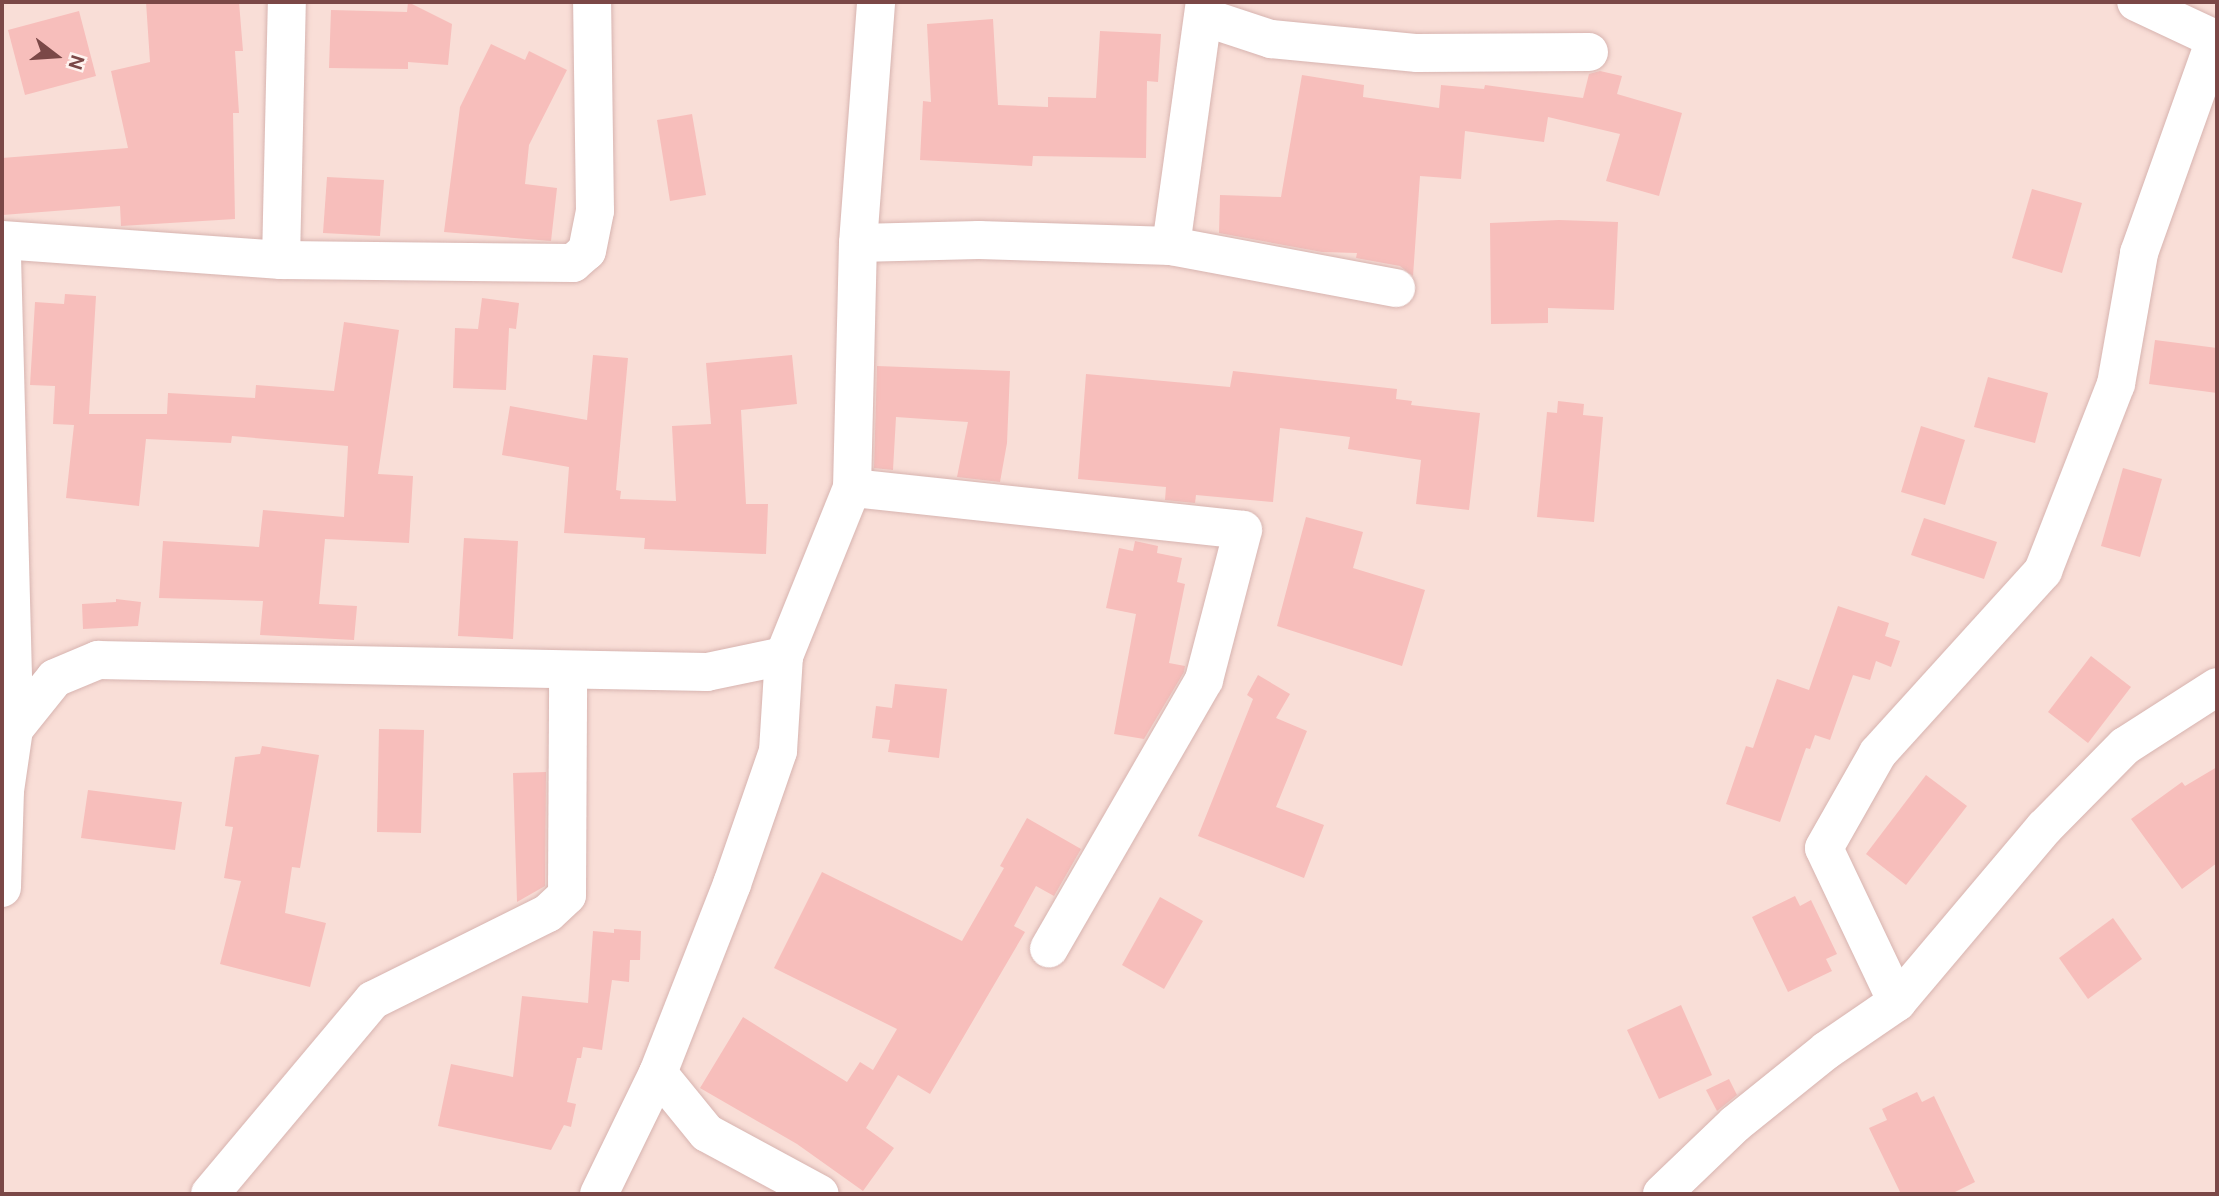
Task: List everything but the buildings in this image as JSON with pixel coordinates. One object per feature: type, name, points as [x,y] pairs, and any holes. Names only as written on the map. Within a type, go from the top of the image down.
[{"type":"street","points":[[281,260],[287,2]]},
{"type":"street","points":[[2,240],[281,260],[573,263],[587,251],[596,211],[592,2]]},
{"type":"street","points":[[599,1194],[657,1073],[732,884],[778,751],[783,656],[852,488],[859,243],[876,2]]},
{"type":"street","points":[[1897,1002],[1824,848],[1878,754],[2043,571],[2116,384],[2139,253],[2215,39],[2136,2]]},
{"type":"street","points":[[1171,246],[1204,9],[1271,38],[1417,52],[1589,52]]},
{"type":"street","points":[[859,243],[979,240],[1171,246],[1396,288]]},
{"type":"street","points":[[2,256],[15,729],[5,791],[2,888]]},
{"type":"street","points":[[852,488],[1243,530],[1205,680],[1049,948]]},
{"type":"street","points":[[15,729],[55,678],[98,660],[706,672],[783,656]]},
{"type":"street","points":[[210,1194],[373,1000],[548,913],[567,895],[568,670]]},
{"type":"street","points":[[1662,1194],[1735,1124],[1827,1050],[1897,1002],[2044,828],[2126,746],[2217,687]]},
{"type":"street","points":[[657,1073],[706,1133],[820,1194]]},
{"type":"shaded area","points":[[2,2],[2217,2],[2217,1194],[2,1194]]}]
